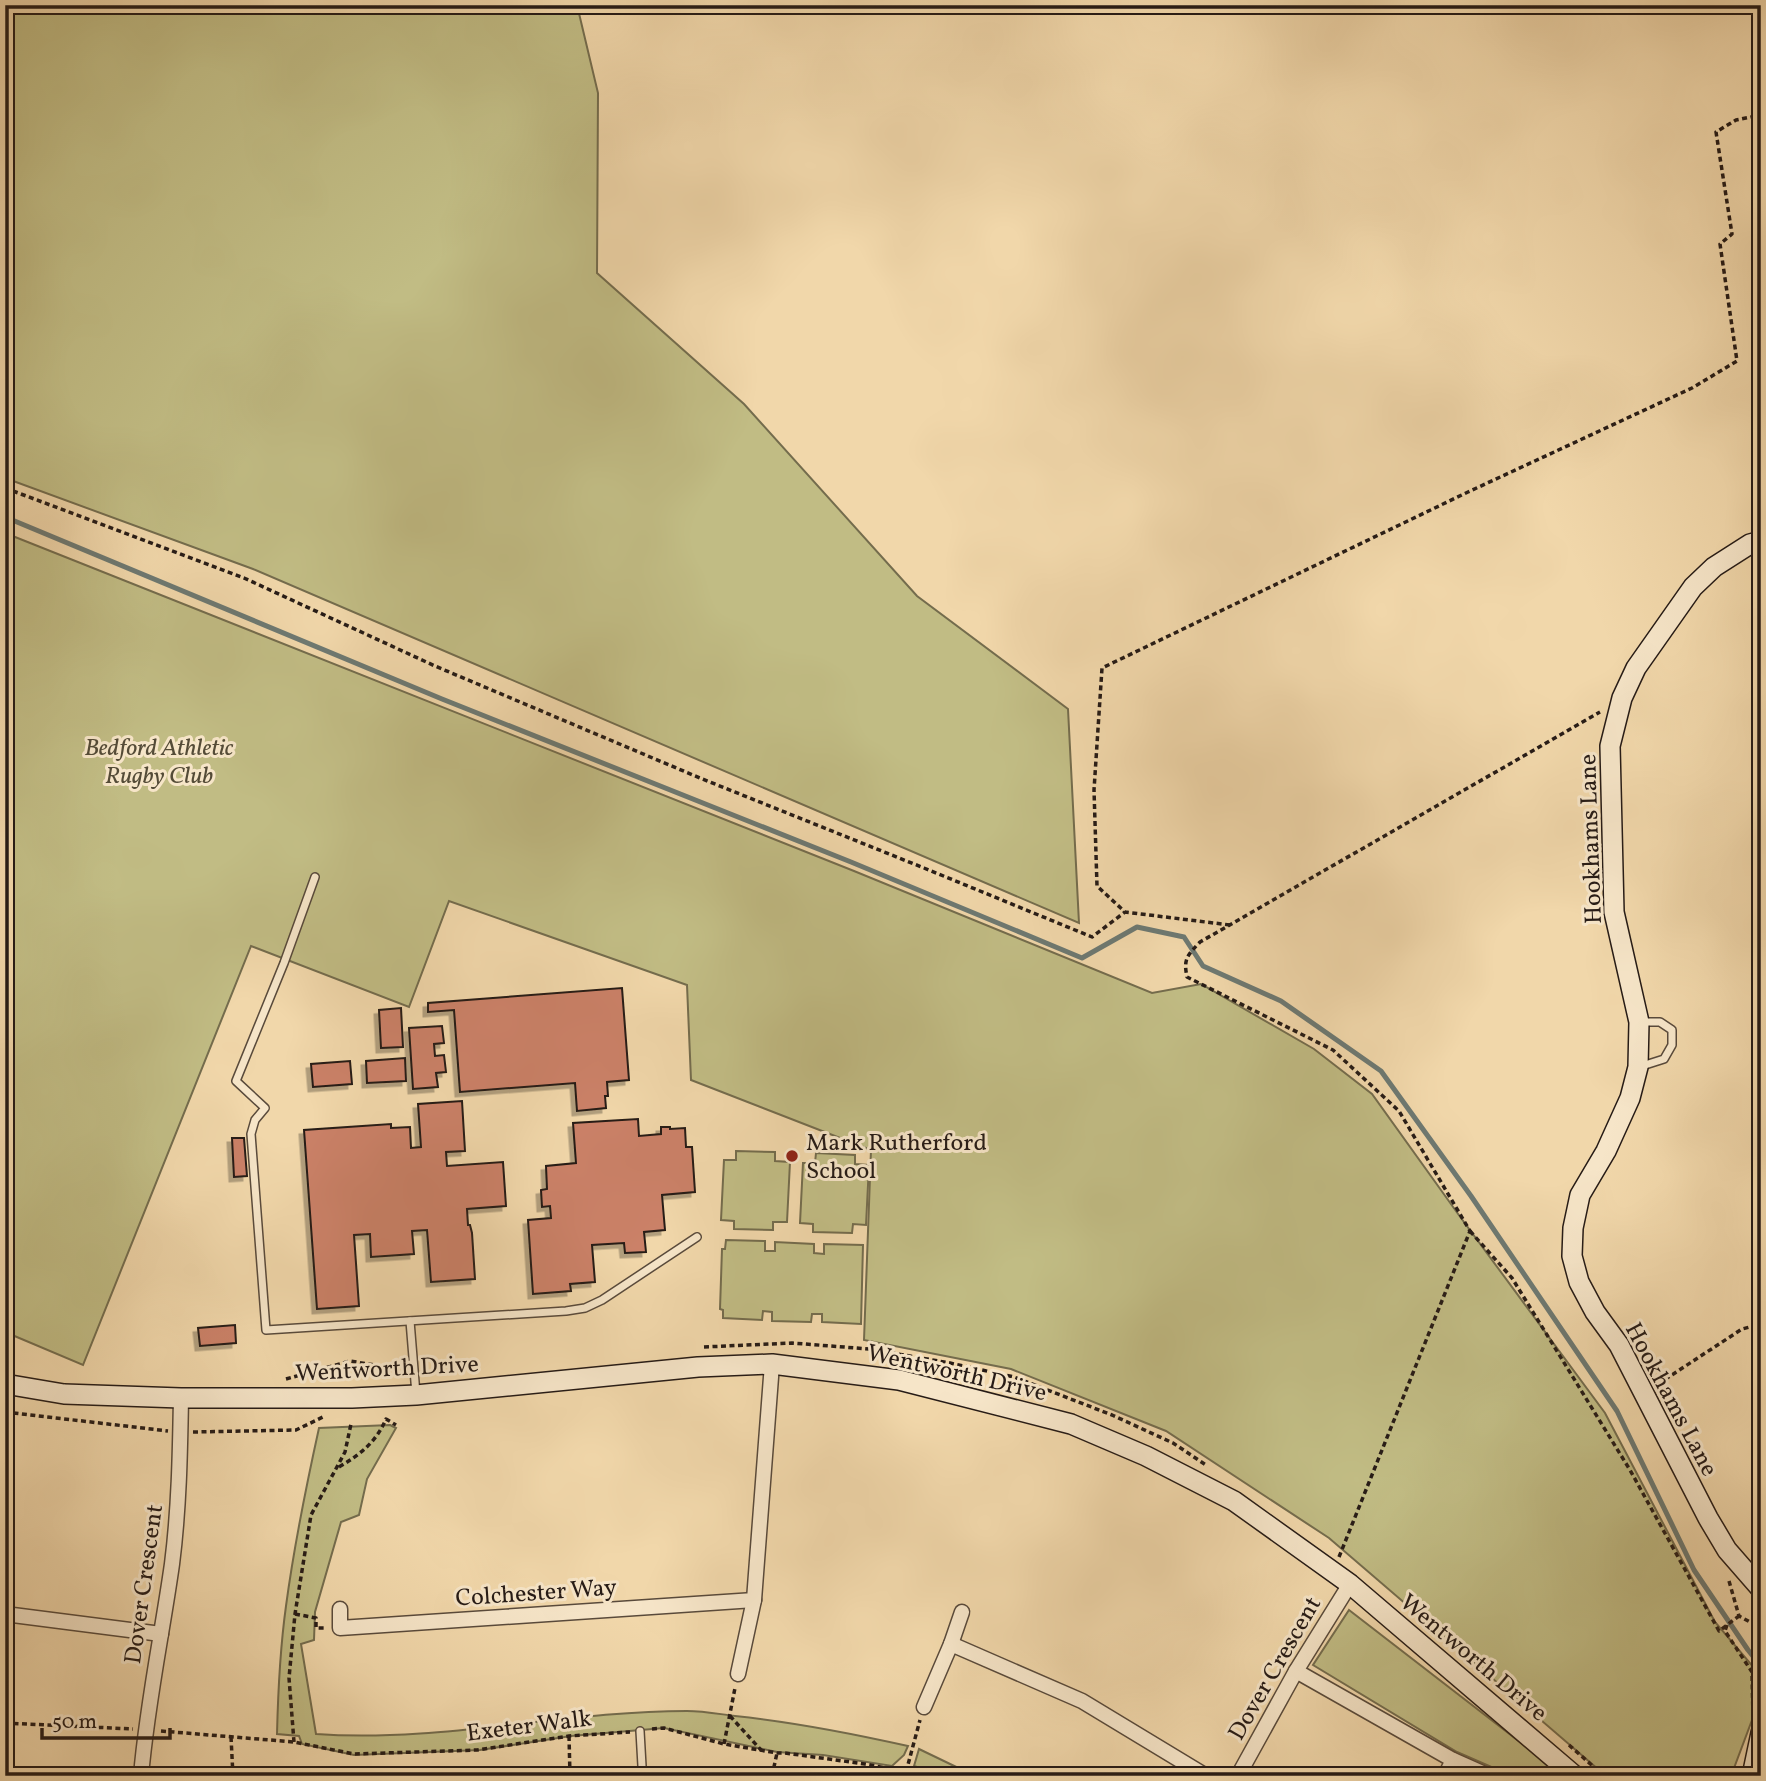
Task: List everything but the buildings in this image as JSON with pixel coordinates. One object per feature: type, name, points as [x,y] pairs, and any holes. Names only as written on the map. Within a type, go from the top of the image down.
[{"type":"street","name":"Hookhams Lane","points":[[1761,541],[1750,544],[1714,566],[1693,587],[1636,668],[1622,698],[1610,746],[1614,912],[1639,1022],[1638,1067],[1630,1098],[1606,1152],[1580,1195],[1573,1228],[1572,1256],[1579,1282],[1619,1345],[1708,1518],[1727,1550],[1761,1589]]},
{"type":"street","name":"Wentworth Drive","points":[[5,1384],[64,1394],[181,1398],[352,1398],[416,1395],[686,1368],[772,1364],[899,1380],[1071,1424],[1146,1456],[1234,1501],[1350,1584],[1575,1776]]},
{"type":"street","points":[[738,1674],[754,1600],[772,1364]]},
{"type":"street","name":"Dover Crescent","points":[[141,1776],[145,1730],[172,1563],[181,1398]]},
{"type":"street","name":"Dover Crescent","points":[[1238,1776],[1296,1671],[1350,1584]]},
{"type":"street","name":"Colchester Way","points":[[340,1628],[754,1600]]},
{"type":"street","points":[[340,1609],[340,1628]]},
{"type":"street","points":[[924,1707],[962,1612]]},
{"type":"street","points":[[5,1614],[161,1634]]},
{"type":"street","points":[[951,1644],[1082,1700],[1206,1776]]},
{"type":"street","points":[[1296,1671],[1453,1760],[1489,1776]]},
{"type":"street","points":[[1752,1776],[1757,1726]]},
{"type":"street","points":[[1445,1776],[1453,1760]]},
{"type":"lane","points":[[315,877],[284,963],[236,1081],[265,1108],[255,1120],[251,1133],[266,1330],[585,1308],[602,1300],[697,1237]]},
{"type":"lane","points":[[1638,1067],[1664,1059],[1672,1045],[1672,1030],[1660,1022],[1639,1022]]},
{"type":"lane","points":[[410,1321],[416,1395]]},
{"type":"lane","points":[[640,1731],[640,1776]]},
{"type":"path","points":[[5,21],[14,5]]},
{"type":"path","points":[[1230,925],[1125,912],[1097,886],[1094,790],[1102,668],[1692,388],[1737,362],[1720,244],[1732,234],[1716,132],[1736,120],[1761,115]]},
{"type":"path","points":[[5,488],[244,579],[485,688],[1092,937],[1125,912]]},
{"type":"path","points":[[1622,698],[1200,942],[1184,964],[1187,977],[1333,1049],[1399,1111],[1470,1231],[1512,1278],[1630,1470],[1719,1631],[1739,1616],[1761,1628]]},
{"type":"path","points":[[1339,1557],[1470,1231]]},
{"type":"path","points":[[1644,1393],[1742,1329],[1761,1324]]},
{"type":"path","points":[[698,1348],[792,1343],[856,1348],[950,1363],[1014,1377],[1112,1415],[1173,1443],[1208,1466]]},
{"type":"path","points":[[277,1381],[350,1361],[415,1372]]},
{"type":"path","points":[[338,1468],[359,1455],[382,1429],[386,1419],[396,1424]]},
{"type":"path","points":[[294,1742],[289,1678],[295,1614],[310,1515],[338,1468],[345,1452],[351,1424]]},
{"type":"path","points":[[295,1614],[316,1618],[316,1628],[340,1628]]},
{"type":"path","points":[[1727,1625],[1725,1631],[1752,1672],[1757,1726]]},
{"type":"path","points":[[724,1744],[738,1674]]},
{"type":"path","points":[[906,1772],[924,1707]]},
{"type":"path","points":[[730,1716],[762,1751]]},
{"type":"path","name":"Exeter Walk","points":[[5,1723],[145,1730],[294,1742],[354,1754],[477,1750],[569,1736],[664,1728],[724,1744],[906,1772],[914,1776]]},
{"type":"path","points":[[569,1736],[570,1776]]},
{"type":"path","points":[[231,1737],[233,1776]]},
{"type":"path","points":[[1564,1741],[1604,1776]]},
{"type":"path","points":[[772,1776],[777,1754]]},
{"type":"green space","points":[[5,5],[577,5],[598,93],[597,273],[744,404],[917,596],[1068,709],[1079,923],[253,569],[5,478]]},
{"type":"green space","name":"Bedford Athletic Rugby Club","points":[[5,533],[854,871],[1152,993],[1201,984],[1314,1049],[1372,1094],[1605,1413],[1715,1622],[1761,1676],[1761,1696],[1731,1776],[1606,1776],[1329,1538],[1166,1431],[1011,1369],[864,1340],[871,1150],[691,1080],[687,985],[449,901],[409,1007],[251,946],[83,1365],[5,1332]]},
{"type":"green space","points":[[736,1151],[775,1152],[775,1161],[790,1162],[787,1222],[773,1222],[773,1230],[734,1229],[734,1221],[721,1220],[724,1160],[736,1160]]},
{"type":"green space","points":[[816,1153],[855,1155],[855,1164],[869,1165],[866,1225],[853,1224],[852,1233],[813,1232],[813,1224],[800,1223],[803,1163],[815,1163]]},
{"type":"green space","points":[[726,1240],[765,1241],[765,1251],[775,1251],[775,1242],[814,1244],[814,1253],[824,1254],[824,1244],[863,1245],[861,1324],[822,1322],[822,1314],[812,1314],[811,1322],[772,1321],[772,1312],[763,1311],[762,1320],[723,1318],[723,1310],[720,1309],[722,1249],[725,1249]]},
{"type":"green space","points":[[390,1425],[396,1428],[367,1479],[359,1515],[341,1522],[315,1612],[314,1640],[301,1644],[316,1734],[409,1734],[641,1712],[693,1711],[822,1728],[908,1746],[904,1755],[892,1766],[823,1755],[777,1752],[664,1728],[571,1736],[480,1750],[354,1755],[302,1744],[299,1736],[277,1734],[286,1606],[319,1428]]},
{"type":"green space","points":[[1349,1610],[1534,1753],[1559,1776],[1512,1776],[1457,1752],[1313,1665]]},
{"type":"green space","points":[[919,1749],[975,1776],[943,1776],[914,1766]]},
{"type":"waterway","points":[[5,517],[442,699],[851,862],[1082,958],[1137,927],[1184,937],[1203,966],[1281,1001],[1381,1071],[1471,1196],[1617,1411],[1694,1570],[1761,1666]]},
{"type":"place","name":"Mark Rutherford School","points":[[792,1156]]}]
